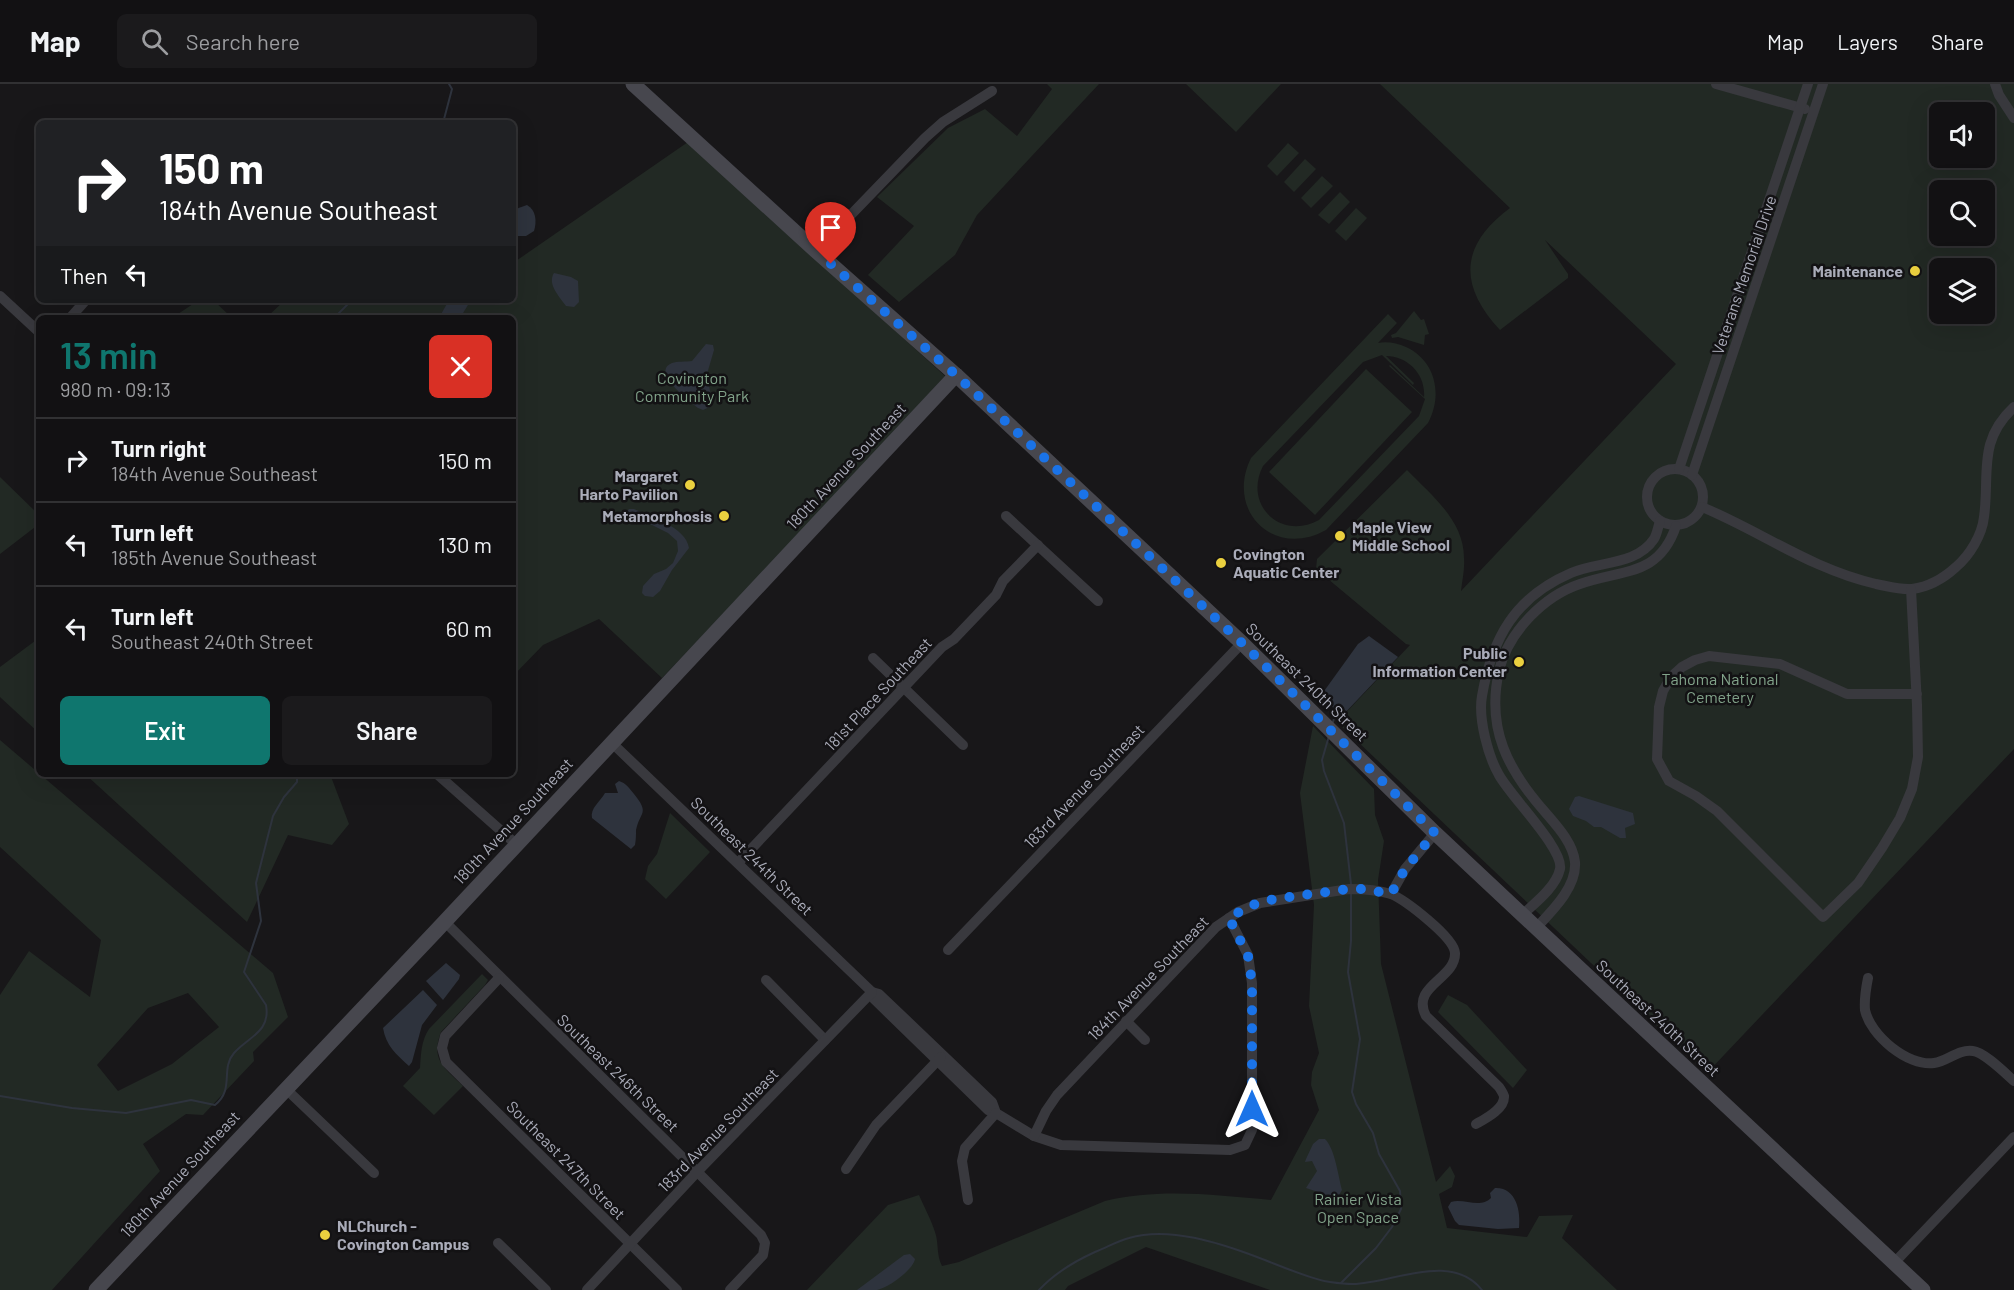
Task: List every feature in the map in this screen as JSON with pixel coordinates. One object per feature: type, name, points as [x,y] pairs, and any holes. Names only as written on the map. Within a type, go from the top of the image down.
[{"type":"main road","name":"Southeast 240th Street","points":[[633,84],[956,375],[1242,643],[1435,833],[1923,1290]]},
{"type":"main road","name":"180th Avenue Southeast","points":[[96,1290],[445,922],[956,375]]},
{"type":"street","points":[[1716,84],[1814,112]]},
{"type":"street","name":"Veterans Memorial Drive","points":[[1679,469],[1808,84]]},
{"type":"street","name":"Veterans Memorial Drive","points":[[1692,475],[1823,84]]},
{"type":"street","points":[[1995,84],[2014,118]]},
{"type":"street","points":[[816,251],[925,138],[943,122],[992,91]]},
{"type":"street","points":[[0,296],[36,329]]},
{"type":"street","points":[[73,315],[83,303]]},
{"type":"street","points":[[1702,507],[1750,528],[1810,562],[1857,580],[1888,587],[1911,589],[1932,583],[1947,575],[1963,561],[1977,540],[1984,520],[1985,465],[1992,435],[2014,407]]},
{"type":"street","points":[[1679,469],[1692,475],[1699,482],[1703,492],[1702,507],[1692,520],[1676,526],[1660,521],[1654,516],[1647,503],[1648,488],[1652,481],[1664,471],[1679,469]]},
{"type":"street","points":[[1006,516],[1098,601]]},
{"type":"street","points":[[1522,915],[1556,880],[1560,869],[1560,859],[1553,846],[1498,775],[1488,752],[1482,694],[1487,667],[1496,641],[1510,620],[1529,599],[1552,582],[1573,572],[1635,556],[1655,538],[1660,521]]},
{"type":"street","points":[[1536,928],[1557,904],[1573,877],[1575,862],[1562,832],[1516,775],[1502,748],[1495,698],[1499,670],[1514,638],[1542,605],[1558,593],[1580,584],[1634,571],[1651,562],[1672,538],[1676,526]]},
{"type":"street","name":"181st Place Southeast","points":[[738,863],[942,647],[954,639],[996,595],[1003,582],[1038,545]]},
{"type":"street","points":[[1911,589],[1917,694],[1918,757],[1912,789],[1900,818],[1858,883],[1823,917],[1717,811],[1669,781],[1657,759],[1659,707],[1663,691],[1671,677],[1682,667],[1709,656],[1780,664],[1847,694],[1917,694]]},
{"type":"street","name":"183rd Avenue Southeast","points":[[948,950],[1242,643]]},
{"type":"street","points":[[873,658],[963,745]]},
{"type":"street","name":"Southeast 244th Street","points":[[611,742],[872,992],[879,994],[940,1058],[992,1102],[996,1113],[1001,1118],[1034,1136],[1061,1145],[1230,1150],[1245,1144],[1252,1130],[1252,983],[1248,956],[1229,918]]},
{"type":"street","points":[[440,777],[517,844]]},
{"type":"street","points":[[1528,815],[1538,805]]},
{"type":"street","points":[[1435,833],[1405,869],[1391,894],[1427,919],[1450,942],[1455,953],[1445,973],[1426,993],[1422,1005],[1426,1016],[1499,1087],[1504,1096],[1502,1104],[1490,1116],[1476,1124]]},
{"type":"street","name":"184th Avenue Southeast","points":[[1034,1136],[1057,1095],[1206,936],[1229,918],[1249,906],[1274,899],[1349,889],[1391,894]]},
{"type":"street","points":[[1545,892],[1557,904]]},
{"type":"street","name":"Southeast 246th Street","points":[[445,922],[761,1235],[765,1248],[764,1255],[730,1290]]},
{"type":"street","name":"Southeast 247th Street","points":[[499,978],[445,1036],[442,1048],[446,1062],[677,1290]]},
{"type":"street","points":[[1868,978],[1865,995],[1866,1012],[1877,1033],[1890,1047],[1918,1064],[1935,1063],[1965,1050],[1976,1051],[2014,1081]]},
{"type":"street","points":[[766,980],[825,1040]]},
{"type":"street","name":"183rd Avenue Southeast","points":[[587,1290],[697,1172],[872,992]]},
{"type":"street","points":[[1126,1021],[1145,1040]]},
{"type":"street","points":[[846,1169],[876,1125],[940,1058]]},
{"type":"street","points":[[286,1089],[374,1173]]},
{"type":"street","points":[[968,1200],[962,1161],[965,1148],[996,1113]]},
{"type":"street","points":[[1894,1263],[2014,1137]]},
{"type":"street","points":[[498,1243],[546,1290]]},
{"type":"green space","points":[[1047,84],[1099,84],[977,215],[955,255],[899,302],[868,275],[914,226],[877,197],[948,128],[985,109],[1017,136],[1052,89]]},
{"type":"green space","points":[[1186,84],[1281,84],[1236,132]]},
{"type":"green space","name":"Tahoma National Cemetery","points":[[1380,84],[2014,84],[2014,749],[1707,1073],[1337,722],[1410,645],[1316,569],[1317,559],[1407,470],[1436,499],[1458,532],[1463,544],[1464,562],[1461,591],[1676,364],[1545,240],[1568,274],[1568,278],[1500,330],[1477,297],[1470,266],[1481,236],[1510,208]]},
{"type":"green space","name":"Covington Community Park","points":[[688,142],[945,376],[839,492],[662,678],[599,619],[543,645],[516,673],[516,315],[269,315],[282,303],[516,303],[516,261]]},
{"type":"green space","points":[[1288,143],[1299,153],[1277,176],[1267,166]]},
{"type":"green space","points":[[1305,159],[1316,169],[1294,192],[1284,182]]},
{"type":"green space","points":[[1322,176],[1333,186],[1311,208],[1301,198]]},
{"type":"green space","points":[[1340,192],[1350,202],[1329,224],[1318,215]]},
{"type":"green space","points":[[1356,208],[1367,218],[1346,241],[1335,231]]},
{"type":"green space","points":[[194,303],[216,303],[229,315],[176,315]]},
{"type":"green space","points":[[1414,311],[1421,320],[1424,319],[1429,334],[1425,335],[1424,345],[1398,337],[1392,338],[1391,335],[1396,333]]},
{"type":"green space","points":[[1388,314],[1397,323],[1378,343],[1399,344],[1406,347],[1416,353],[1430,370],[1436,390],[1433,412],[1428,423],[1326,530],[1307,537],[1289,538],[1273,534],[1259,525],[1250,512],[1244,496],[1245,478],[1251,458]],"holes":[[[1382,355],[1413,385],[1414,383],[1386,356],[1402,359],[1419,374],[1424,397],[1389,366],[1425,399],[1419,416],[1319,520],[1305,525],[1291,526],[1269,516],[1258,494],[1258,480],[1263,466],[1363,362]]]},
{"type":"green space","points":[[1366,369],[1412,412],[1315,515],[1269,472]]},
{"type":"green space","points":[[0,477],[36,512],[36,526],[0,554]]},
{"type":"green space","points":[[36,640],[36,730],[0,697],[0,667]]},
{"type":"green space","name":"Rainier Vista Open Space","points":[[1313,726],[1374,789],[1375,815],[1384,841],[1378,880],[1381,964],[1436,1182],[1450,1166],[1455,1176],[1452,1187],[1439,1194],[1447,1228],[1527,1237],[1539,1216],[1573,1215],[1562,1238],[1617,1290],[1270,1290],[1146,1247],[1068,1286],[1065,1290],[807,1290],[888,1205],[919,1195],[935,1232],[942,1266],[959,1262],[1105,1201],[1166,1194],[1271,1200],[1319,1110],[1311,1085],[1312,1072],[1319,1053],[1309,1006],[1314,905],[1300,793]]},
{"type":"green space","points":[[0,740],[36,771],[36,777],[43,777],[273,973],[288,1017],[253,1052],[254,1061],[203,1115],[186,1114],[143,1144],[160,1171],[52,1290],[0,1290],[0,995],[29,951],[90,997],[101,940],[0,847]],"holes":[[[188,993],[219,1027],[172,1064],[118,1091],[97,1065],[148,1008]]]},
{"type":"green space","points":[[88,777],[331,777],[349,824],[332,845],[288,835],[247,922]]},
{"type":"green space","points":[[670,813],[710,852],[666,899],[645,879],[648,866],[657,854]]},
{"type":"green space","points":[[482,974],[488,980],[485,985],[441,1032],[437,1050],[438,1057],[445,1068],[463,1086],[434,1115],[403,1086],[420,1068],[423,1043],[429,1029]]},
{"type":"green space","points":[[1448,995],[1467,1005],[1527,1070],[1513,1088],[1438,1012]]},
{"type":"shaded area","points":[[527,205],[535,216],[534,231],[526,236],[516,236],[516,209]]},
{"type":"shaded area","points":[[554,273],[578,281],[579,302],[574,307],[566,306],[555,290],[552,281]]},
{"type":"shaded area","points":[[447,303],[469,303],[462,315],[441,315]]},
{"type":"shaded area","points":[[706,344],[713,345],[714,350],[707,374],[712,406],[703,410],[680,393],[668,379],[666,367],[676,362],[692,361]]},
{"type":"shaded area","points":[[629,509],[634,509],[675,529],[682,534],[689,548],[660,591],[653,597],[642,593],[643,586],[654,574],[673,563],[678,551],[677,541],[668,533],[644,521],[630,523],[626,521],[624,515]]},
{"type":"shaded area","points":[[1369,636],[1398,657],[1342,716],[1322,697],[1322,694],[1358,644]]},
{"type":"shaded area","points":[[619,781],[629,788],[643,809],[636,830],[635,845],[631,849],[592,818],[594,808],[605,793],[618,793],[615,784]]},
{"type":"shaded area","points":[[1579,796],[1633,813],[1635,824],[1625,828],[1626,838],[1620,838],[1601,827],[1594,827],[1573,816],[1569,809],[1575,797]]},
{"type":"shaded area","points":[[446,963],[460,975],[443,1000],[426,981]]},
{"type":"shaded area","points":[[423,990],[437,1005],[422,1025],[409,1066],[389,1045],[383,1028]]},
{"type":"shaded area","points":[[1319,1139],[1325,1139],[1334,1156],[1342,1190],[1339,1195],[1327,1195],[1306,1188],[1317,1171],[1312,1161],[1305,1162],[1313,1144]]},
{"type":"shaded area","points":[[1495,1188],[1508,1191],[1516,1201],[1519,1228],[1498,1229],[1459,1225],[1455,1221],[1448,1207],[1451,1202],[1482,1203],[1491,1198],[1490,1193]]},
{"type":"shaded area","points":[[910,1254],[915,1259],[910,1268],[893,1282],[882,1289],[857,1290],[904,1255]]},
{"type":"waterway","points":[[444,120],[452,89],[449,84]]},
{"type":"waterway","points":[[337,315],[349,303]]},
{"type":"waterway","points":[[1333,722],[1336,712]]},
{"type":"waterway","points":[[1329,736],[1322,760],[1344,823],[1351,884]]},
{"type":"waterway","points":[[0,1096],[72,1108],[126,1113],[191,1100],[215,1105],[221,1099],[226,1086],[230,1059],[262,1028],[267,1014],[266,1005],[244,972],[261,921],[256,883],[273,816],[284,797],[297,782],[297,777]]},
{"type":"waterway","points":[[1341,1283],[1376,1248],[1392,1227],[1401,1209],[1400,1191],[1379,1154],[1373,1133],[1356,1104],[1352,1092],[1360,1039],[1348,972],[1351,941],[1351,893]]},
{"type":"waterway","points":[[1039,1290],[1065,1268],[1095,1252],[1129,1238],[1161,1234],[1211,1242],[1322,1281],[1353,1284],[1438,1271],[1454,1272],[1469,1279],[1482,1290]]},
{"type":"place","name":"Maintenance","points":[[1915,271]]},
{"type":"place","name":"Margaret Harto Pavilion","points":[[690,485]]},
{"type":"place","name":"Metamorphosis","points":[[724,516]]},
{"type":"place","name":"Maple View Middle School","points":[[1340,536]]},
{"type":"place","name":"Covington Aquatic Center","points":[[1221,563]]},
{"type":"place","name":"Public Information Center","points":[[1519,662]]},
{"type":"place","name":"NLChurch - Covington Campus","points":[[325,1235]]},
{"type":"route","points":[[831,264],[956,375],[1242,643],[1435,833],[1405,869],[1391,894],[1349,889],[1274,899],[1249,906],[1229,918],[1248,956],[1252,983],[1252,1109]]}]
